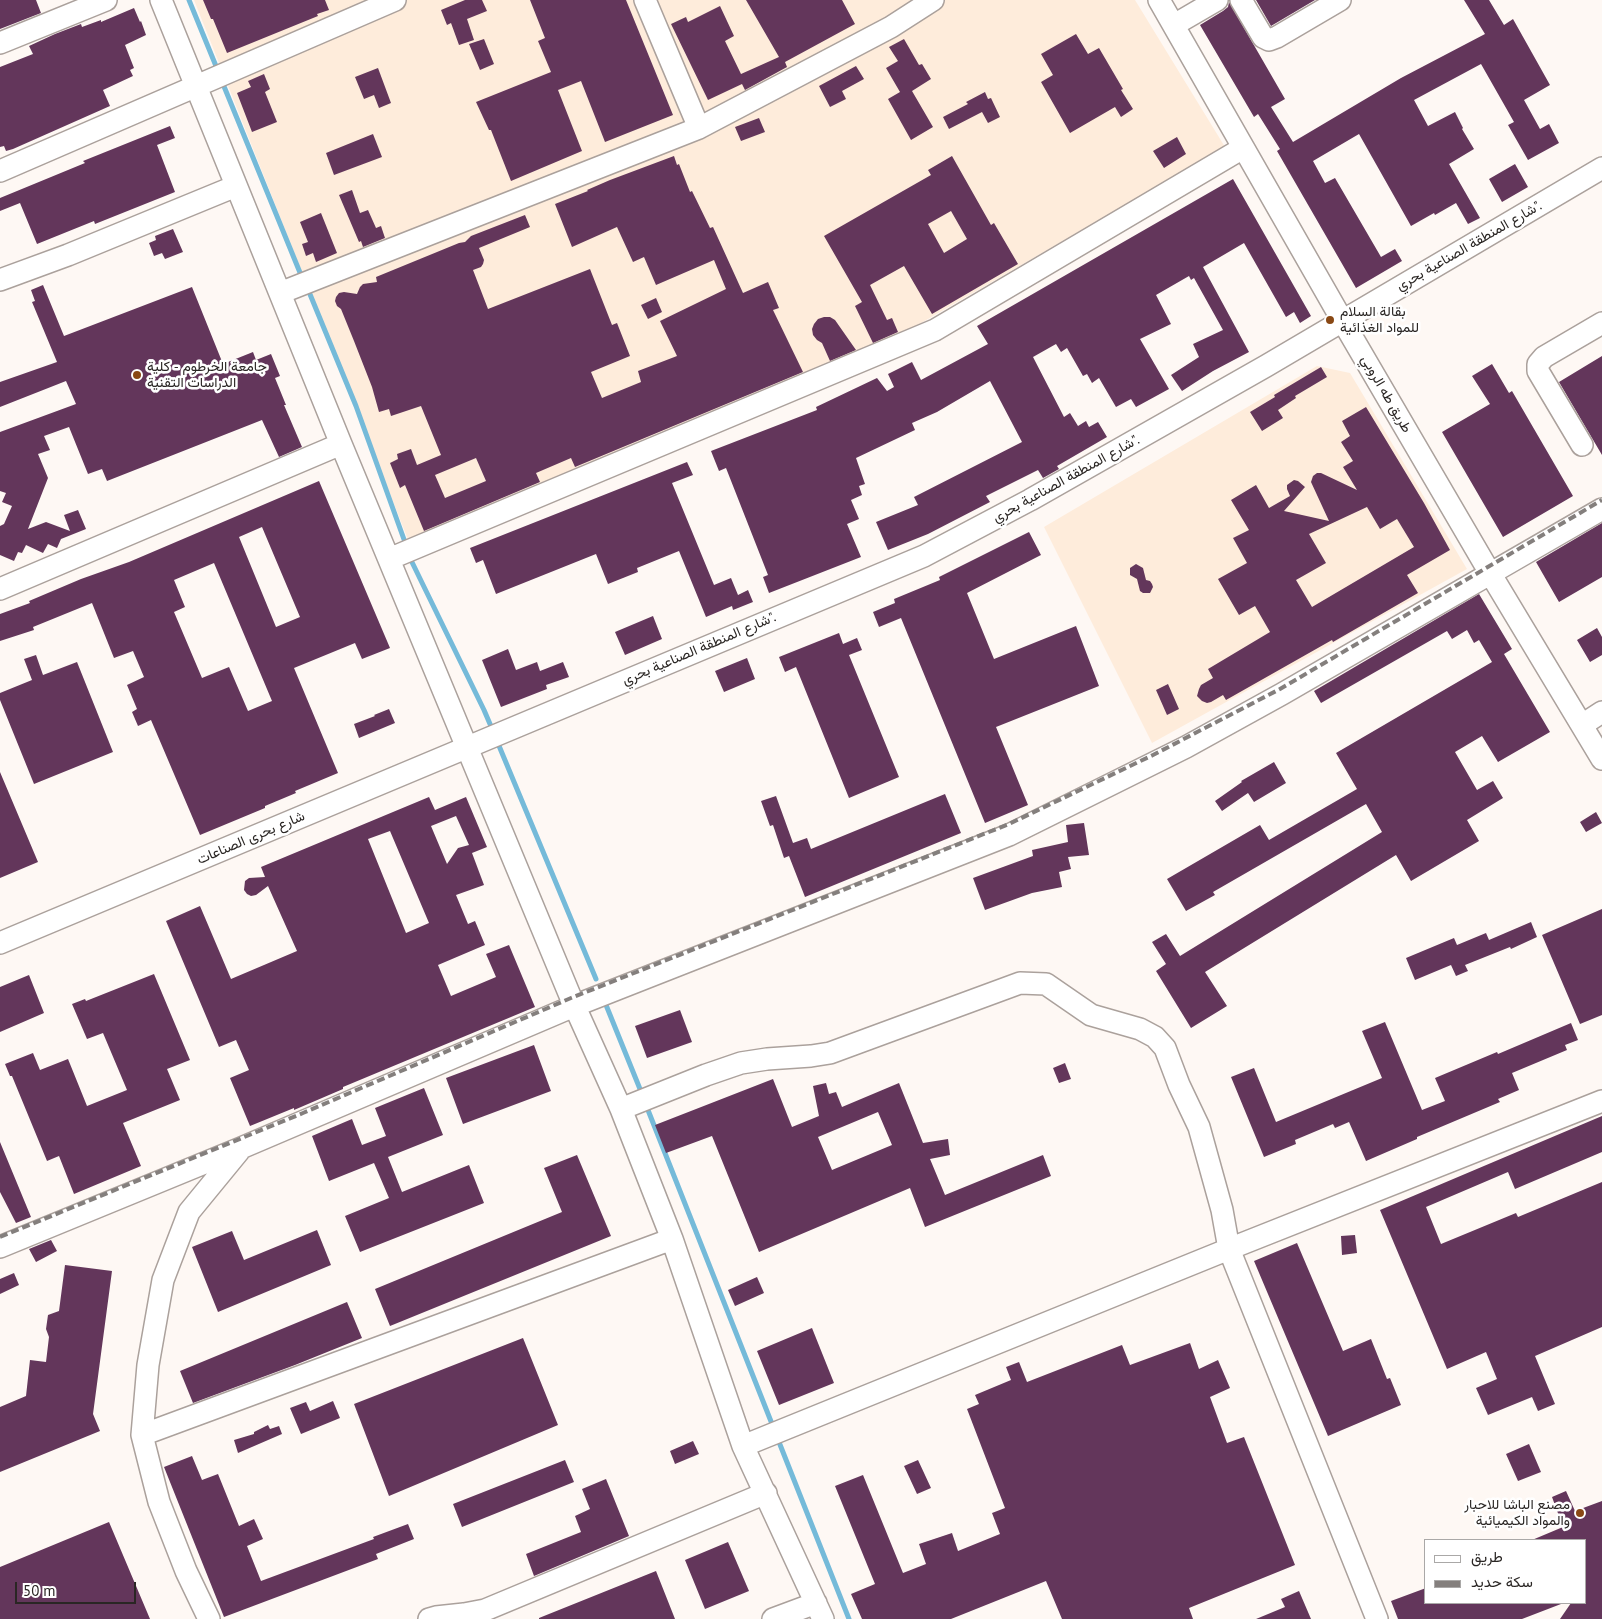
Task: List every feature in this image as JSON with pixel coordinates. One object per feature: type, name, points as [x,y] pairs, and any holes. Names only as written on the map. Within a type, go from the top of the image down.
[{"type":"street","points":[[0,43],[106,0]]},
{"type":"street","points":[[161,0],[212,79],[236,186],[297,287],[341,444],[396,556],[466,746],[574,1006],[637,1103],[672,1239],[743,1446],[819,1611],[774,1619]]},
{"type":"street","points":[[0,171],[395,0]]},
{"type":"street","points":[[645,0],[700,128]]},
{"type":"street","points":[[297,287],[700,128],[891,27],[933,0]]},
{"type":"street","name":"طريق طه الروبي","points":[[1159,0],[1342,320],[1602,759]]},
{"type":"street","points":[[1174,25],[1216,0]]},
{"type":"street","points":[[1241,0],[1263,37],[1269,40],[1277,38],[1340,0]]},
{"type":"street","points":[[396,556],[935,330],[1242,148]]},
{"type":"street","name":"شارع المنطقة الصناعية بحري\".","points":[[494,735],[932,552],[1039,495],[1266,366],[1602,168]]},
{"type":"street","points":[[0,280],[85,248],[236,186]]},
{"type":"street","points":[[1582,445],[1538,371],[1538,364],[1544,356],[1602,323]]},
{"type":"street","points":[[0,589],[341,444]]},
{"type":"street","points":[[0,1247],[241,1148],[574,1006],[1009,835],[1186,747],[1282,694],[1602,509]]},
{"type":"street","points":[[1582,725],[1602,712]]},
{"type":"street","name":"شارع بحرى الصناعات","points":[[0,943],[494,735]]},
{"type":"street","points":[[637,1103],[741,1063],[767,1058],[830,1053],[1020,983],[1046,984],[1091,1015],[1140,1029],[1155,1037],[1165,1048],[1179,1085],[1200,1127],[1222,1210],[1229,1249],[1377,1619]]},
{"type":"street","points":[[743,1446],[1229,1249],[1602,1101]]},
{"type":"street","points":[[210,1619],[186,1571],[159,1502],[142,1435],[148,1365],[163,1280],[189,1212],[241,1148]]},
{"type":"street","points":[[142,1435],[672,1239]]},
{"type":"street","points":[[429,1619],[485,1610],[766,1493]]},
{"type":"shaded area","points":[[194,0],[1135,0],[1225,147],[909,330],[413,552]]},
{"type":"shaded area","points":[[1317,366],[1350,373],[1467,569],[1152,743],[1044,527]]},
{"type":"building","points":[[0,0],[36,0],[41,13],[0,29]]},
{"type":"building","points":[[203,0],[325,0],[329,10],[227,53]]},
{"type":"building","points":[[465,0],[482,0],[487,11],[467,19],[474,40],[459,45],[451,23],[447,25],[441,10]]},
{"type":"building","points":[[530,0],[626,0],[673,115],[605,142],[581,81],[558,90],[582,151],[511,181],[491,130],[489,130],[476,102],[551,72],[538,41],[545,38]]},
{"type":"building","points":[[746,0],[842,0],[855,24],[785,62],[787,67],[745,90],[742,84],[708,100],[671,24],[686,17],[688,22],[720,6],[734,36],[725,41],[741,74],[779,57]]},
{"type":"building","points":[[1256,0],[1315,0],[1271,26]]},
{"type":"building","points":[[1464,0],[1489,0],[1504,25],[1513,19],[1550,85],[1524,100],[1540,129],[1549,124],[1559,143],[1528,160],[1508,125],[1514,122],[1481,64],[1414,100],[1428,126],[1455,112],[1462,129],[1474,149],[1449,164],[1480,218],[1468,224],[1456,203],[1411,226],[1359,134],[1313,161],[1325,183],[1335,178],[1381,257],[1395,249],[1402,261],[1356,288],[1277,151],[1280,149],[1258,114],[1254,117],[1200,25],[1223,11],[1228,7],[1229,2],[1285,99],[1271,107],[1293,142],[1401,78],[1485,34]]},
{"type":"building","points":[[134,8],[146,35],[125,45],[134,68],[130,70],[133,76],[103,90],[110,106],[13,149],[6,151],[4,146],[0,147],[0,67],[33,54],[29,46],[55,34],[81,24],[82,27],[101,20],[101,22]]},
{"type":"building","points":[[1076,34],[1088,54],[1099,48],[1133,109],[1121,117],[1115,107],[1070,133],[1041,82],[1053,75],[1041,54]]},
{"type":"building","points":[[484,39],[494,64],[480,70],[469,44]]},
{"type":"building","points":[[904,39],[919,65],[922,64],[931,79],[912,91],[933,127],[911,140],[888,99],[900,92],[886,68],[898,61],[889,47]]},
{"type":"building","points":[[856,66],[864,79],[842,91],[846,99],[830,107],[819,86]]},
{"type":"building","points":[[378,68],[391,103],[379,108],[374,95],[364,99],[355,77]]},
{"type":"building","points":[[264,74],[270,89],[265,92],[277,122],[252,132],[237,93],[251,87],[248,81]]},
{"type":"building","points":[[985,92],[988,99],[991,98],[1000,117],[988,123],[982,112],[949,129],[943,117],[968,104],[966,102]]},
{"type":"building","points":[[759,118],[765,132],[741,141],[735,127]]},
{"type":"building","points":[[170,126],[175,138],[157,145],[175,192],[95,224],[94,221],[37,244],[20,203],[0,211],[0,198],[85,163],[83,161]]},
{"type":"building","points":[[373,134],[382,157],[334,175],[326,153]]},
{"type":"building","points":[[1177,137],[1186,154],[1164,168],[1153,151]]},
{"type":"building","points":[[674,156],[690,192],[692,191],[710,228],[713,227],[743,293],[768,282],[779,308],[773,310],[803,372],[575,467],[571,458],[536,473],[540,482],[424,531],[405,485],[400,488],[390,463],[398,459],[397,454],[411,449],[417,465],[441,455],[421,406],[391,416],[389,409],[379,412],[372,387],[354,341],[341,309],[335,301],[336,297],[339,293],[344,292],[357,294],[363,284],[377,282],[376,277],[465,242],[471,236],[525,215],[530,227],[479,248],[484,260],[483,264],[481,267],[473,270],[488,309],[590,269],[612,325],[617,323],[630,356],[591,372],[602,398],[641,382],[638,371],[677,356],[660,321],[726,289],[714,260],[656,285],[644,257],[633,262],[617,227],[572,247],[555,204],[610,180]],"holes":[[[476,458],[486,481],[445,498],[435,475]]]},
{"type":"building","points":[[952,156],[991,225],[994,223],[1018,264],[932,314],[904,266],[870,285],[887,320],[892,318],[898,332],[873,343],[855,306],[862,302],[824,236],[931,175],[928,170]],"holes":[[[951,211],[967,239],[944,253],[928,224]]]},
{"type":"building","points":[[1515,164],[1528,187],[1502,202],[1489,179]]},
{"type":"building","points":[[1233,179],[1311,316],[1300,323],[1294,312],[1286,317],[1244,243],[1203,267],[1249,352],[1213,371],[1182,391],[1171,375],[1199,357],[1193,344],[1223,330],[1194,278],[1191,280],[1189,276],[1156,295],[1171,324],[1140,339],[1169,389],[1136,407],[1131,399],[1116,407],[1099,378],[1092,383],[1087,374],[1083,376],[1067,348],[1061,352],[1056,344],[1033,357],[1064,417],[1070,413],[1078,426],[1086,421],[1089,427],[1098,422],[1107,437],[1057,466],[1059,469],[1043,478],[1038,470],[986,496],[990,502],[928,534],[888,550],[876,522],[918,505],[914,497],[1022,442],[990,381],[937,412],[912,423],[915,430],[856,458],[865,484],[859,486],[862,495],[851,500],[859,519],[847,524],[861,557],[769,593],[763,577],[768,575],[726,468],[719,471],[711,451],[817,410],[816,407],[877,378],[887,391],[894,387],[888,374],[912,362],[921,380],[988,344],[977,326]]},
{"type":"building","points":[[352,190],[360,213],[368,210],[376,228],[381,226],[385,238],[363,247],[361,241],[359,242],[339,195]]},
{"type":"building","points":[[321,213],[337,253],[316,262],[313,253],[306,256],[302,244],[308,242],[300,222]]},
{"type":"building","points":[[173,229],[183,252],[165,259],[162,253],[154,256],[149,243],[156,240],[155,236]]},
{"type":"building","points":[[43,285],[64,336],[192,287],[223,364],[253,352],[256,360],[271,354],[280,376],[275,378],[286,405],[284,405],[302,447],[279,457],[262,420],[107,481],[102,469],[88,474],[69,427],[44,436],[50,450],[38,454],[48,478],[28,529],[46,522],[70,531],[64,515],[78,510],[86,529],[61,539],[57,548],[48,544],[43,553],[26,545],[22,553],[18,552],[14,561],[0,555],[0,526],[4,524],[12,506],[2,502],[6,493],[0,491],[0,432],[76,404],[66,381],[0,407],[0,382],[57,362],[32,302],[35,301],[31,290]]},
{"type":"building","points":[[656,298],[662,312],[648,319],[641,305]]},
{"type":"building","points":[[830,317],[835,320],[856,350],[830,361],[822,343],[813,335],[812,329],[818,319]]},
{"type":"building","points":[[1602,356],[1602,455],[1559,382]]},
{"type":"building","points":[[1492,364],[1509,393],[1512,391],[1573,496],[1503,537],[1442,432],[1490,404],[1472,376]]},
{"type":"building","points":[[1321,367],[1327,377],[1295,396],[1296,398],[1278,410],[1283,418],[1262,431],[1250,412],[1275,397],[1274,395]]},
{"type":"building","points":[[1366,407],[1450,550],[1407,575],[1418,593],[1226,700],[1223,695],[1211,702],[1202,701],[1197,696],[1199,689],[1201,685],[1213,678],[1208,669],[1270,632],[1255,606],[1239,615],[1218,579],[1247,563],[1233,538],[1249,530],[1231,500],[1256,485],[1269,508],[1290,496],[1287,485],[1294,480],[1305,487],[1284,511],[1329,521],[1311,482],[1313,476],[1321,473],[1357,490],[1343,467],[1353,461],[1341,442],[1350,436],[1342,421]],"holes":[[[1367,507],[1380,529],[1397,519],[1414,547],[1312,607],[1296,580],[1326,563],[1309,534]]]},
{"type":"building","points":[[687,462],[693,475],[672,483],[714,585],[731,578],[738,595],[748,590],[753,602],[733,610],[732,606],[706,617],[679,551],[637,568],[638,572],[608,584],[596,554],[496,594],[483,560],[476,563],[470,548]]},
{"type":"building","points":[[319,481],[390,648],[362,659],[355,643],[294,668],[338,773],[295,791],[296,793],[265,806],[265,808],[200,835],[151,720],[138,726],[132,712],[137,709],[127,685],[144,677],[133,651],[114,658],[92,603],[33,627],[34,630],[0,641],[0,614],[30,603],[29,601],[81,579],[129,562]],"holes":[[[262,527],[300,617],[276,627],[239,537]],[[214,563],[272,701],[248,711],[229,667],[202,678],[174,612],[185,607],[174,580]]]},
{"type":"building","points":[[1602,523],[1602,577],[1559,602],[1536,562]]},
{"type":"building","points":[[1029,532],[1041,555],[967,593],[994,659],[1076,626],[1099,686],[996,727],[1028,805],[985,823],[901,618],[879,627],[873,612],[895,603],[894,599],[940,580],[939,577]]},
{"type":"building","points":[[1136,564],[1143,568],[1146,580],[1152,584],[1153,587],[1150,593],[1140,591],[1137,579],[1130,575],[1130,568]]},
{"type":"building","points":[[1479,594],[1512,649],[1504,654],[1550,732],[1498,762],[1482,736],[1455,752],[1477,790],[1493,781],[1503,798],[1467,820],[1479,841],[1411,881],[1396,855],[1205,972],[1227,1006],[1191,1028],[1156,971],[1166,964],[1152,942],[1166,934],[1180,956],[1382,832],[1366,804],[1213,892],[1215,895],[1186,911],[1167,879],[1260,825],[1269,840],[1357,789],[1336,753],[1492,662],[1479,640],[1474,643],[1467,630],[1452,639],[1447,631],[1321,703],[1314,691]]},
{"type":"building","points":[[653,616],[662,639],[625,655],[615,632]]},
{"type":"building","points":[[1597,628],[1602,637],[1602,655],[1590,662],[1577,640]]},
{"type":"building","points":[[839,633],[843,644],[857,638],[862,650],[849,655],[899,777],[849,798],[796,667],[785,672],[779,657]]},
{"type":"building","points":[[508,649],[516,670],[537,662],[540,671],[563,662],[569,677],[546,685],[547,689],[501,707],[482,660]]},
{"type":"building","points":[[36,655],[43,675],[77,662],[113,752],[34,784],[0,700],[0,693],[32,680],[24,659]]},
{"type":"building","points":[[747,658],[755,679],[724,692],[715,671]]},
{"type":"building","points":[[1168,684],[1179,709],[1167,715],[1156,690]]},
{"type":"building","points":[[389,709],[395,723],[359,738],[354,724]]},
{"type":"building","points":[[1274,762],[1286,783],[1254,802],[1248,793],[1222,811],[1215,801],[1241,781]]},
{"type":"building","points":[[0,772],[38,862],[0,878]]},
{"type":"building","points":[[945,794],[961,833],[805,897],[789,856],[784,858],[773,825],[770,826],[761,801],[776,796],[793,843],[807,838],[811,849]]},
{"type":"building","points":[[429,797],[435,810],[466,797],[487,847],[472,853],[484,885],[456,895],[468,924],[475,921],[485,945],[438,965],[451,996],[496,977],[486,954],[509,945],[535,1007],[343,1087],[343,1089],[294,1110],[294,1108],[250,1126],[230,1078],[249,1070],[236,1040],[219,1047],[166,921],[200,906],[231,979],[297,951],[268,886],[256,895],[251,896],[244,890],[245,881],[249,878],[265,877],[261,867]],"holes":[[[456,816],[469,845],[458,848],[447,864],[431,826]],[[390,831],[429,923],[406,933],[368,839]]]},
{"type":"building","points":[[1596,812],[1602,823],[1586,832],[1580,822]]},
{"type":"building","points":[[1084,823],[1089,855],[1068,857],[1071,869],[1059,872],[1062,887],[1032,893],[985,910],[973,878],[1033,856],[1032,850],[1068,842],[1066,825]]},
{"type":"building","points":[[1602,909],[1602,1015],[1580,1024],[1542,935]]},
{"type":"building","points":[[1531,922],[1537,937],[1511,949],[1510,947],[1465,965],[1468,971],[1456,976],[1451,965],[1415,980],[1406,958],[1454,938],[1457,945],[1486,933],[1489,940]]},
{"type":"building","points":[[154,974],[190,1060],[167,1069],[180,1100],[123,1123],[141,1166],[74,1194],[59,1156],[47,1161],[12,1076],[10,1076],[5,1064],[33,1053],[40,1070],[68,1059],[87,1106],[127,1090],[103,1033],[87,1039],[72,1004],[85,999],[86,1001]]},
{"type":"building","points":[[29,975],[44,1013],[0,1032],[0,987]]},
{"type":"building","points":[[680,1010],[692,1042],[647,1058],[635,1026]]},
{"type":"building","points":[[1385,1022],[1422,1110],[1445,1101],[1435,1078],[1571,1023],[1578,1040],[1565,1045],[1567,1050],[1512,1073],[1519,1090],[1498,1099],[1500,1102],[1366,1161],[1349,1122],[1335,1128],[1333,1124],[1295,1140],[1296,1144],[1264,1157],[1231,1077],[1254,1068],[1276,1122],[1382,1078],[1362,1031]]},
{"type":"building","points":[[534,1045],[551,1091],[463,1124],[446,1078]]},
{"type":"building","points":[[1065,1063],[1071,1079],[1059,1083],[1053,1068]]},
{"type":"building","points":[[773,1079],[792,1127],[819,1116],[813,1086],[826,1083],[829,1094],[836,1092],[842,1107],[899,1083],[923,1143],[948,1139],[950,1155],[930,1159],[945,1195],[1043,1155],[1051,1176],[925,1227],[910,1188],[759,1252],[712,1136],[666,1153],[655,1125]],"holes":[[[878,1112],[892,1145],[832,1170],[818,1137]]]},
{"type":"building","points":[[424,1088],[443,1135],[388,1157],[402,1192],[469,1165],[484,1203],[360,1252],[345,1216],[389,1198],[374,1163],[329,1181],[312,1136],[352,1119],[362,1145],[386,1136],[375,1108]]},
{"type":"building","points":[[1602,1116],[1602,1152],[1515,1189],[1508,1172],[1426,1207],[1441,1244],[1516,1213],[1518,1217],[1602,1182],[1602,1327],[1535,1356],[1555,1404],[1538,1411],[1532,1397],[1488,1415],[1476,1388],[1497,1379],[1486,1352],[1447,1369],[1380,1210]]},
{"type":"building","points":[[0,1142],[31,1217],[16,1223],[0,1192]]},
{"type":"building","points":[[577,1155],[611,1236],[390,1326],[375,1289],[562,1212],[544,1168]]},
{"type":"building","points":[[317,1230],[331,1265],[218,1312],[192,1247],[232,1231],[244,1260]]},
{"type":"building","points":[[1355,1235],[1357,1253],[1342,1255],[1341,1236]]},
{"type":"building","points":[[51,1240],[57,1251],[36,1262],[29,1249]]},
{"type":"building","points":[[1297,1243],[1343,1351],[1371,1339],[1387,1379],[1390,1378],[1401,1405],[1328,1436],[1254,1261]]},
{"type":"building","points":[[65,1265],[112,1271],[93,1414],[100,1431],[0,1472],[0,1407],[26,1396],[30,1360],[46,1362],[49,1337],[46,1329],[48,1315],[59,1311]]},
{"type":"building","points":[[14,1273],[19,1285],[0,1294],[0,1279]]},
{"type":"building","points":[[757,1277],[764,1293],[735,1306],[728,1290]]},
{"type":"building","points":[[347,1302],[362,1338],[193,1403],[180,1371]]},
{"type":"building","points":[[812,1328],[834,1383],[779,1405],[757,1351]]},
{"type":"building","points":[[523,1338],[558,1425],[389,1496],[354,1404]]},
{"type":"building","points":[[1190,1343],[1199,1369],[1218,1360],[1230,1388],[1210,1397],[1227,1443],[1244,1437],[1295,1565],[1189,1608],[1193,1619],[1062,1619],[1046,1581],[951,1619],[862,1619],[851,1594],[875,1584],[835,1486],[863,1475],[903,1573],[926,1564],[919,1544],[952,1533],[958,1551],[1000,1534],[992,1513],[1005,1508],[967,1409],[979,1404],[975,1395],[1011,1380],[1006,1367],[1019,1362],[1027,1382],[1122,1345],[1130,1365]]},
{"type":"building","points":[[333,1401],[340,1418],[301,1434],[290,1408],[306,1402],[310,1411]]},
{"type":"building","points":[[268,1425],[270,1429],[279,1426],[282,1434],[238,1453],[234,1440],[254,1434],[254,1432]]},
{"type":"building","points":[[693,1441],[699,1454],[675,1464],[670,1451]]},
{"type":"building","points":[[1529,1444],[1541,1472],[1518,1481],[1506,1454]]},
{"type":"building","points":[[192,1456],[202,1480],[218,1474],[239,1526],[254,1519],[263,1539],[247,1546],[261,1581],[374,1539],[373,1537],[408,1524],[414,1539],[376,1554],[378,1559],[224,1617],[164,1467]]},
{"type":"building","points":[[565,1460],[574,1482],[462,1527],[453,1504]]},
{"type":"building","points":[[918,1460],[931,1488],[917,1494],[904,1466]]},
{"type":"building","points":[[606,1479],[629,1536],[534,1576],[526,1554],[581,1532],[575,1516],[590,1509],[582,1489]]},
{"type":"building","points":[[1566,1491],[1575,1511],[1602,1501],[1602,1619],[1560,1619],[1570,1604],[1587,1604],[1587,1539],[1534,1539],[1563,1527],[1552,1497]]},
{"type":"building","points":[[109,1522],[150,1619],[0,1619],[0,1567]]},
{"type":"building","points":[[728,1542],[749,1591],[705,1609],[685,1560]]},
{"type":"building","points":[[656,1571],[675,1619],[539,1619],[539,1618]]},
{"type":"building","points":[[1424,1589],[1424,1604],[1561,1604],[1522,1619],[1398,1619],[1391,1601]]},
{"type":"building","points":[[1299,1591],[1311,1619],[1256,1619],[1285,1607],[1281,1599]]},
{"type":"waterway","points":[[189,0],[218,71]]},
{"type":"waterway","points":[[221,79],[303,280]]},
{"type":"waterway","points":[[307,287],[356,406],[406,545]]},
{"type":"waterway","points":[[409,556],[493,731]]},
{"type":"waterway","points":[[497,741],[596,979]]},
{"type":"waterway","points":[[604,1000],[642,1094]]},
{"type":"waterway","points":[[646,1105],[774,1429]]},
{"type":"waterway","points":[[777,1437],[849,1619]]},
{"type":"railway","points":[[0,1237],[303,1113],[571,998],[1009,824],[1153,755],[1280,689],[1602,500]]},
{"type":"place","name":"بقالة السلام للمواد الغذائية","points":[[1330,320]]},
{"type":"place","name":"جامعة الخرطوم - كلية الدراسات التقنية","points":[[137,375]]},
{"type":"place","name":"مصنع الباشا للاحبار والمواد الكيميائية","points":[[1580,1513]]}]
